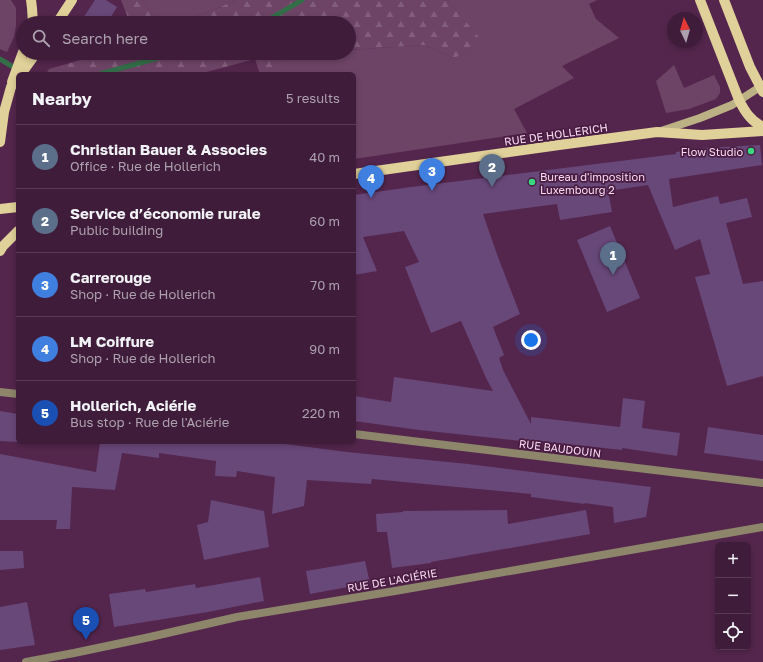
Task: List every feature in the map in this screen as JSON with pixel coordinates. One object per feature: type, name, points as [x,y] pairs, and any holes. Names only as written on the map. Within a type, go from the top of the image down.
[{"type":"main road","points":[[31,0],[33,16]]},
{"type":"main road","points":[[62,16],[72,0]]},
{"type":"main road","points":[[700,0],[744,111],[763,127]]},
{"type":"main road","points":[[657,132],[700,118],[732,105],[762,88],[750,67],[724,0]]},
{"type":"main road","points":[[16,72],[21,60]]},
{"type":"main road","points":[[22,72],[31,60]]},
{"type":"main road","points":[[0,142],[4,112],[16,73]]},
{"type":"main road","points":[[11,87],[16,81]]},
{"type":"main road","name":"RUE DE HOLLERICH","points":[[356,174],[657,132],[702,135],[763,132]]},
{"type":"main road","points":[[0,209],[16,207]]},
{"type":"main road","points":[[0,251],[16,233]]},
{"type":"street","points":[[0,392],[16,394]]},
{"type":"street","name":"RUE BAUDOUIN","points":[[356,434],[763,483]]},
{"type":"street","name":"RUE DE L'ACIÉRIE","points":[[26,662],[150,637],[237,617],[763,527]]},
{"type":"green space","points":[[0,0],[11,0],[16,8],[16,26],[14,37],[7,52],[0,49]]},
{"type":"green space","points":[[121,0],[142,0],[152,16],[127,16]]},
{"type":"green space","points":[[142,0],[236,0],[198,16],[152,16]]},
{"type":"green space","points":[[236,0],[447,0],[485,44],[454,58],[424,45],[356,50],[356,16],[198,16]]},
{"type":"green space","points":[[447,0],[597,0],[589,4],[596,19],[619,38],[562,66],[574,78],[514,109],[527,133],[356,159],[356,72],[280,72],[279,63],[288,60],[356,60],[356,50],[424,45],[454,58],[484,44]]},
{"type":"green space","points":[[80,60],[251,60],[206,72],[47,72],[49,69]]},
{"type":"green space","points":[[255,60],[288,60],[280,63],[280,72],[259,72]]},
{"type":"green space","points":[[674,65],[684,88],[714,75],[720,87],[720,93],[716,99],[689,109],[666,113],[656,81]]},
{"type":"building","points":[[95,0],[106,0],[117,7],[111,16],[85,16]]},
{"type":"building","points":[[760,145],[762,165],[669,179],[673,207],[718,196],[720,204],[747,198],[752,217],[726,223],[743,284],[763,281],[763,376],[727,386],[695,277],[710,274],[700,239],[675,250],[648,185],[608,191],[612,212],[560,220],[557,204],[483,214],[520,314],[493,327],[504,355],[499,358],[503,370],[531,424],[531,417],[620,427],[623,398],[645,401],[642,428],[680,433],[677,456],[622,448],[622,450],[530,440],[530,442],[419,430],[356,421],[356,396],[391,402],[394,377],[493,391],[461,321],[431,333],[405,267],[419,262],[404,231],[363,237],[377,271],[356,275],[356,195],[676,154],[676,152],[705,148]]},
{"type":"building","points":[[610,226],[640,298],[607,312],[577,240]]},
{"type":"building","points":[[0,411],[16,414],[16,442],[0,441]]},
{"type":"building","points":[[708,427],[763,435],[763,461],[704,453]]},
{"type":"building","points":[[100,444],[285,444],[347,452],[468,464],[651,487],[646,517],[614,523],[613,507],[531,497],[531,494],[372,479],[371,484],[307,480],[304,506],[272,514],[275,477],[237,471],[236,477],[215,476],[216,461],[159,453],[159,458],[122,453],[115,490],[72,487],[70,529],[56,529],[57,520],[0,520],[0,454],[96,472]]},
{"type":"building","points":[[211,500],[264,511],[269,547],[204,560],[197,525],[208,522]]},
{"type":"building","points":[[507,510],[508,524],[586,510],[590,534],[431,563],[392,568],[387,532],[377,532],[376,514],[403,511]]},
{"type":"building","points":[[0,551],[23,551],[24,568],[0,570]]},
{"type":"building","points":[[365,561],[370,583],[310,594],[306,571]]},
{"type":"building","points":[[260,577],[264,601],[208,612],[114,627],[109,594],[145,589],[146,592],[195,584],[196,588]]},
{"type":"building","points":[[27,602],[35,645],[0,650],[0,607]]},
{"type":"waterway","points":[[275,16],[302,0]]},
{"type":"waterway","points":[[0,59],[18,70]]},
{"type":"waterway","points":[[107,72],[151,60]]},
{"type":"place","name":"Flow Studio","points":[[751,151]]},
{"type":"place","name":"Bureau d'imposition Luxembourg 2","points":[[532,182]]},
{"type":"place","name":"Service d’économie rurale","points":[[492,187]]},
{"type":"place","name":"Carrerouge","points":[[432,191]]},
{"type":"place","name":"LM Coiffure","points":[[371,198]]},
{"type":"place","name":"Christian Bauer & Associes","points":[[613,275]]},
{"type":"place","name":"Hollerich, Aciérie","points":[[86,640]]}]
